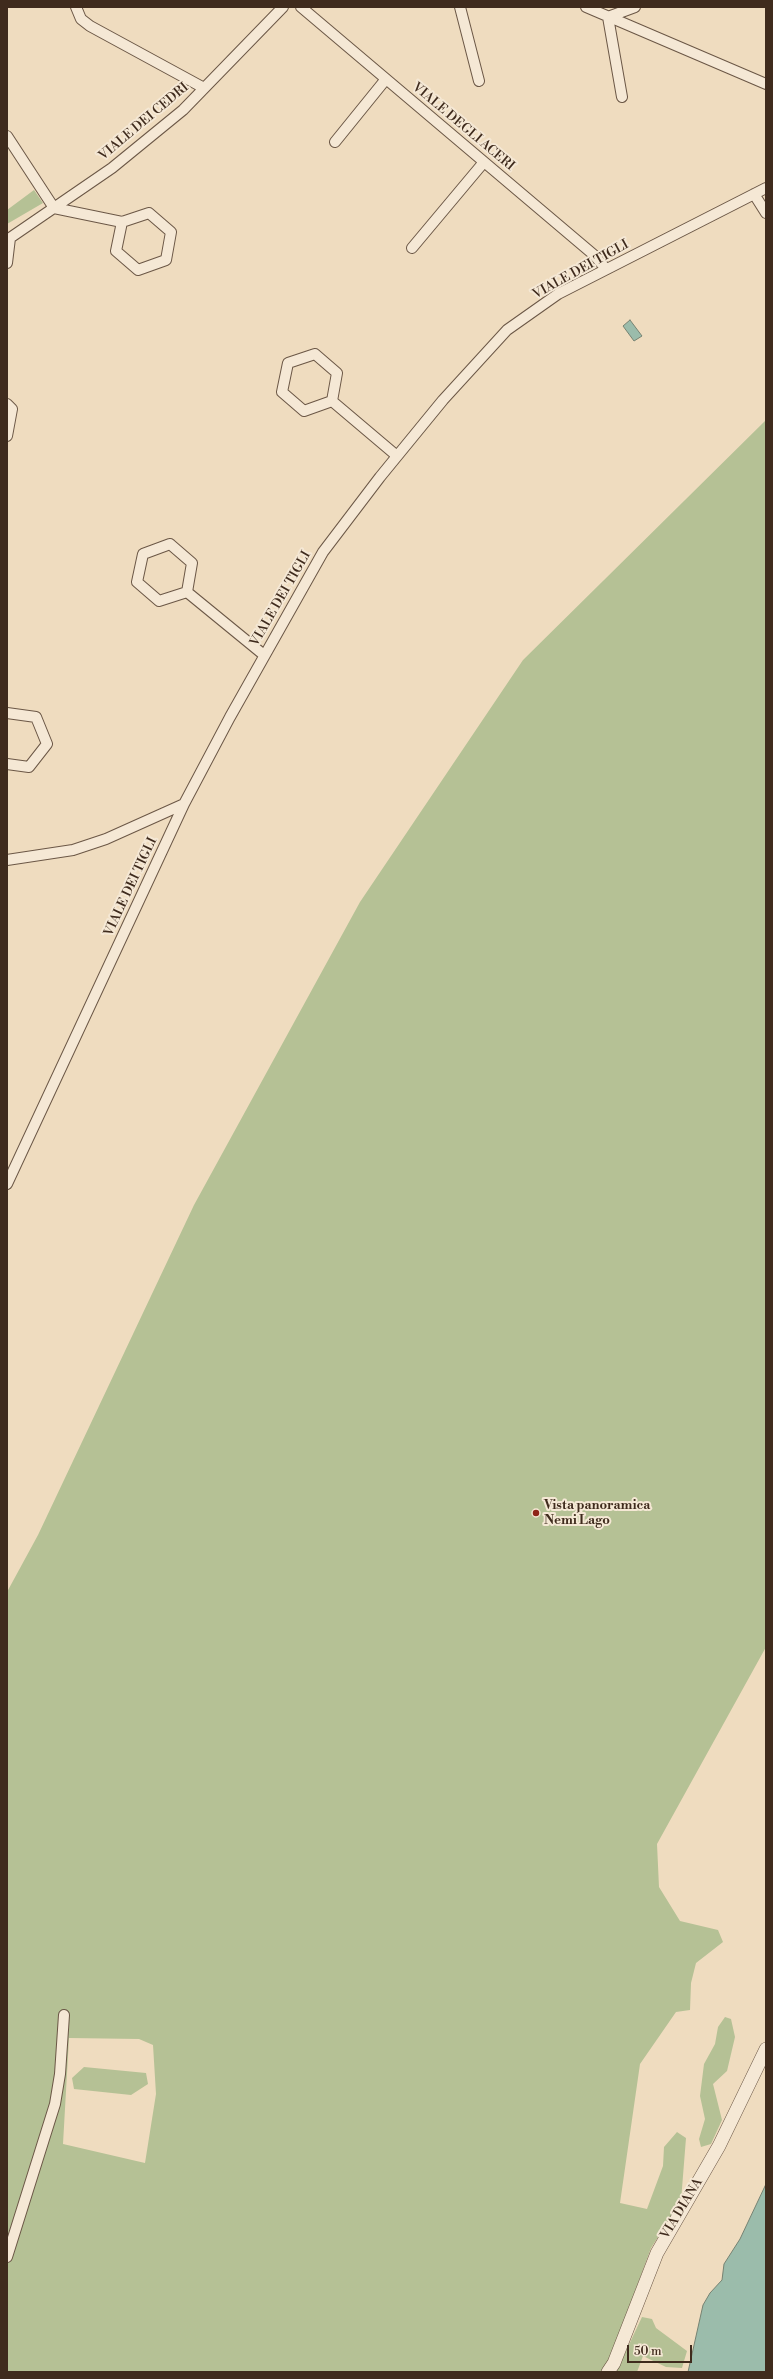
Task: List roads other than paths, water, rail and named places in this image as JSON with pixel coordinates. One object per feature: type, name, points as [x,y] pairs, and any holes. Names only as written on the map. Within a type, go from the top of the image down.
[{"type":"street","points":[[76,7],[81,19],[90,26],[204,88]]},
{"type":"street","name":"VIALE DEI CEDRI","points":[[9,239],[112,168],[183,110],[283,7]]},
{"type":"street","name":"VIALE DEGLI ACERI","points":[[301,7],[594,255],[606,269]]},
{"type":"street","points":[[460,7],[479,81]]},
{"type":"street","points":[[586,7],[766,84]]},
{"type":"street","points":[[608,16],[635,7]]},
{"type":"street","points":[[608,16],[622,97]]},
{"type":"street","points":[[335,142],[386,79]]},
{"type":"street","points":[[7,136],[54,208],[122,222],[149,213],[171,232],[166,260],[138,270],[116,251],[122,222]]},
{"type":"street","points":[[412,248],[484,162]]},
{"type":"street","name":"VIALE DEI TIGLI","points":[[7,1184],[184,804],[264,655],[323,552],[397,456],[443,400],[508,330],[558,294],[766,188]]},
{"type":"street","points":[[754,194],[766,213]]},
{"type":"street","points":[[7,263],[9,239]]},
{"type":"street","points":[[315,354],[326,363],[337,373],[332,401],[304,411],[282,392],[288,363],[315,354]]},
{"type":"street","points":[[332,401],[397,456]]},
{"type":"street","points":[[7,404],[12,409],[7,436]]},
{"type":"street","points":[[170,544],[192,563],[187,592],[159,601],[137,582],[143,554],[170,544]]},
{"type":"street","points":[[187,592],[264,655]]},
{"type":"street","points":[[7,713],[36,717],[47,744],[28,767],[7,764]]},
{"type":"street","points":[[7,860],[73,850],[106,839],[184,804]]},
{"type":"street","points":[[7,2258],[55,2104],[60,2074],[64,2015]]},
{"type":"street","name":"VIA DIANA","points":[[608,2372],[614,2363],[657,2253],[723,2139],[766,2049]]},
{"type":"place","name":"Vista panoramica Nemi Lago","points":[[536,1513]]}]
